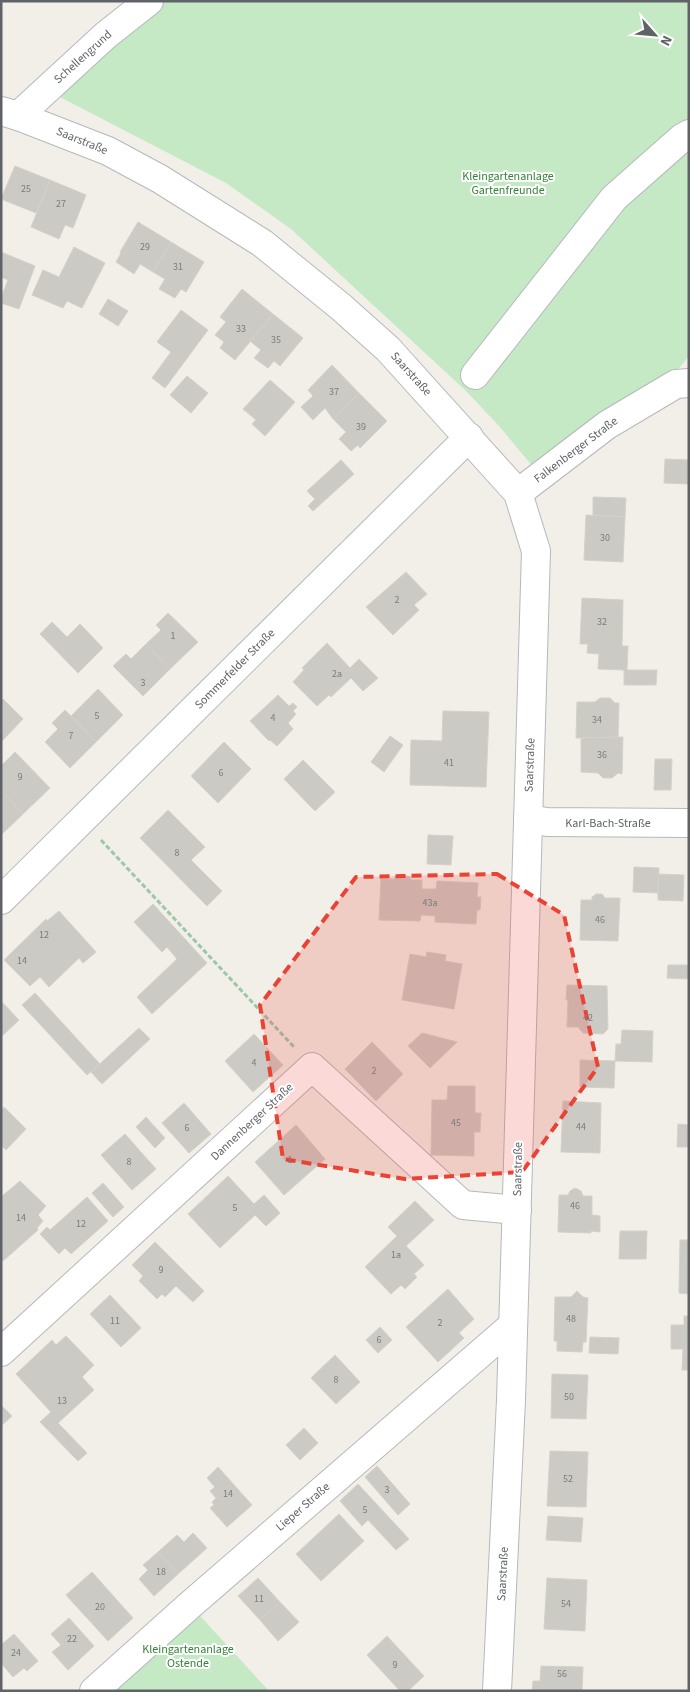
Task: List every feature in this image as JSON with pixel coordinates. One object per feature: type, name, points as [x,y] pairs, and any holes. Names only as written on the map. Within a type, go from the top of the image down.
[{"type":"street","name":"Schellengrund","points":[[10,113],[149,1]]},
{"type":"street","name":"Saarstraße","points":[[10,113],[108,151],[160,179],[262,243],[341,307],[388,349],[518,493],[536,551],[517,1210],[497,1691]]},
{"type":"street","points":[[475,375],[614,198],[682,138],[689,134]]},
{"type":"street","name":"Falkenberger Straße","points":[[518,493],[608,425],[676,384],[689,383]]},
{"type":"street","name":"Sommerfelder Straße","points":[[1,900],[469,437]]},
{"type":"street","name":"Karl-Bach-Straße","points":[[528,819],[547,822],[689,823]]},
{"type":"street","points":[[312,1067],[462,1205],[517,1210]]},
{"type":"street","name":"Dannenberger Straße","points":[[1,1352],[312,1067]]},
{"type":"street","name":"Lieper Straße","points":[[94,1691],[190,1605],[513,1326]]},
{"type":"path","points":[[82,819],[312,1067]]},
{"type":"highlighted area","points":[[497,874],[564,915],[598,1067],[522,1172],[405,1179],[283,1159],[260,1005],[356,877]]},
{"type":"green space","name":"Kleingartenanlage Gartenfreunde","points":[[162,1],[689,1],[689,356],[670,379],[534,468],[500,427],[465,390],[291,229],[226,183],[60,97]]},
{"type":"green space","name":"Kleingartenanlage Ostende","points":[[190,1605],[269,1691],[95,1691]]},
{"type":"building","points":[[15,166],[50,180],[36,213],[1,199]]},
{"type":"building","points":[[50,180],[86,195],[73,228],[65,225],[59,239],[31,227]]},
{"type":"building","points":[[138,222],[171,242],[153,272],[140,264],[134,274],[116,262]]},
{"type":"building","points":[[171,242],[204,262],[186,292],[181,289],[175,298],[159,289],[165,279],[153,272]]},
{"type":"building","points":[[74,247],[105,263],[82,308],[67,301],[63,308],[32,295],[43,270],[59,277]]},
{"type":"building","points":[[1,252],[35,266],[19,309],[1,303],[8,280],[1,277]]},
{"type":"building","points":[[242,289],[273,314],[235,360],[220,348],[224,342],[215,335],[226,322],[220,317]]},
{"type":"building","points":[[108,299],[128,311],[118,326],[99,314]]},
{"type":"building","points":[[181,310],[208,330],[165,388],[152,378],[171,352],[157,342]]},
{"type":"building","points":[[273,314],[303,338],[280,366],[274,361],[268,368],[254,358],[261,350],[250,341]]},
{"type":"building","points":[[332,365],[359,393],[333,419],[325,408],[313,420],[301,407],[313,396],[308,390]]},
{"type":"building","points":[[187,376],[208,393],[191,413],[170,395]]},
{"type":"building","points":[[270,380],[295,402],[265,436],[252,424],[256,420],[243,409]]},
{"type":"building","points":[[359,393],[387,421],[360,448],[358,445],[351,451],[339,439],[346,432],[333,419]]},
{"type":"building","points":[[665,459],[689,460],[689,484],[664,483]]},
{"type":"building","points":[[341,460],[354,474],[313,511],[308,506],[315,499],[307,491]]},
{"type":"building","points":[[593,497],[626,498],[625,517],[593,515]]},
{"type":"building","points":[[586,515],[625,517],[623,562],[584,560]]},
{"type":"building","points":[[406,572],[427,594],[414,605],[419,610],[393,635],[366,607]]},
{"type":"building","points":[[582,598],[623,600],[622,646],[628,646],[627,670],[657,670],[656,685],[624,685],[624,670],[598,669],[599,654],[587,653],[588,644],[580,644]]},
{"type":"building","points":[[168,613],[198,642],[170,669],[146,644],[161,630],[156,625]]},
{"type":"building","points":[[52,622],[67,637],[80,624],[103,648],[78,673],[40,634]]},
{"type":"building","points":[[327,643],[350,668],[359,659],[378,678],[363,691],[351,678],[331,697],[329,695],[317,706],[293,682],[304,670],[302,668]]},
{"type":"building","points":[[146,644],[170,669],[143,696],[113,666],[126,654],[131,659]]},
{"type":"building","points":[[98,689],[123,715],[96,742],[71,716]]},
{"type":"building","points":[[278,695],[289,706],[293,703],[297,707],[293,711],[296,714],[288,723],[293,729],[277,746],[269,741],[250,721]]},
{"type":"building","points":[[600,698],[610,698],[615,703],[619,703],[618,737],[576,738],[577,702],[595,702]]},
{"type":"building","points":[[3,699],[23,719],[1,742],[1,701]]},
{"type":"building","points":[[65,710],[96,742],[70,768],[45,742],[58,729],[52,723]]},
{"type":"building","points":[[443,711],[489,712],[486,787],[410,785],[411,740],[442,741]]},
{"type":"building","points":[[390,736],[403,745],[384,772],[371,762]]},
{"type":"building","points":[[623,737],[622,774],[618,773],[612,778],[603,778],[598,773],[581,772],[581,738]]},
{"type":"building","points":[[224,742],[251,769],[218,803],[191,776]]},
{"type":"building","points":[[15,752],[50,788],[23,814],[1,791],[1,766]]},
{"type":"building","points":[[655,759],[672,759],[671,790],[654,790]]},
{"type":"building","points":[[303,760],[335,792],[315,811],[284,779]]},
{"type":"building","points":[[1,791],[23,814],[1,835]]},
{"type":"building","points":[[168,810],[205,847],[191,860],[222,891],[207,906],[140,838]]},
{"type":"building","points":[[428,835],[453,836],[451,865],[427,864]]},
{"type":"building","points":[[634,867],[659,868],[658,893],[633,892]]},
{"type":"building","points":[[401,874],[410,877],[411,880],[422,880],[422,889],[436,889],[437,881],[478,883],[477,897],[481,897],[480,910],[477,910],[476,924],[435,922],[435,916],[421,915],[420,921],[379,920],[381,879],[395,879],[395,876]]},
{"type":"building","points":[[658,874],[684,875],[683,901],[658,900]]},
{"type":"building","points":[[596,894],[602,894],[605,898],[620,898],[618,941],[580,940],[581,900],[592,900],[592,897]]},
{"type":"building","points":[[153,904],[207,963],[152,1014],[137,997],[177,959],[167,947],[162,952],[134,922]]},
{"type":"building","points":[[59,911],[96,952],[83,963],[79,958],[49,987],[40,977],[30,986],[4,960],[46,919],[47,921]]},
{"type":"building","points":[[427,952],[446,955],[445,961],[462,964],[454,1009],[402,1000],[410,954],[426,957]]},
{"type":"building","points":[[668,965],[689,965],[689,979],[667,978]]},
{"type":"building","points":[[567,985],[607,986],[608,1029],[603,1034],[583,1033],[578,1027],[567,1027]]},
{"type":"building","points":[[35,993],[100,1064],[87,1075],[22,1005]]},
{"type":"building","points":[[1,1001],[19,1020],[1,1037]]},
{"type":"building","points":[[139,1028],[150,1039],[102,1084],[91,1072]]},
{"type":"building","points":[[622,1030],[653,1031],[652,1062],[615,1061],[616,1044],[621,1044]]},
{"type":"building","points":[[422,1033],[457,1042],[430,1068],[408,1046]]},
{"type":"building","points":[[254,1034],[283,1065],[253,1092],[225,1061]]},
{"type":"building","points":[[372,1042],[403,1074],[376,1101],[345,1069]]},
{"type":"building","points":[[580,1060],[615,1061],[614,1088],[580,1087]]},
{"type":"building","points":[[448,1086],[475,1086],[475,1113],[481,1113],[480,1132],[474,1132],[474,1156],[431,1155],[432,1100],[447,1100]]},
{"type":"building","points":[[563,1101],[601,1103],[600,1153],[561,1152]]},
{"type":"building","points":[[184,1103],[211,1134],[189,1153],[162,1123]]},
{"type":"building","points":[[4,1107],[26,1129],[6,1150],[1,1145],[1,1110]]},
{"type":"building","points":[[146,1117],[165,1138],[155,1148],[136,1127]]},
{"type":"building","points":[[678,1124],[689,1125],[689,1147],[677,1147]]},
{"type":"building","points":[[296,1125],[325,1159],[284,1195],[255,1162]]},
{"type":"building","points":[[125,1134],[156,1169],[132,1190],[101,1155]]},
{"type":"building","points":[[228,1176],[254,1204],[264,1195],[280,1213],[266,1226],[255,1215],[220,1248],[188,1214]]},
{"type":"building","points":[[20,1181],[46,1206],[38,1215],[43,1221],[37,1228],[38,1230],[3,1261],[1,1259],[1,1197]]},
{"type":"building","points":[[103,1183],[124,1207],[113,1217],[92,1193]]},
{"type":"building","points":[[575,1188],[581,1191],[583,1196],[592,1196],[592,1215],[600,1216],[600,1232],[558,1232],[559,1195],[568,1195]]},
{"type":"building","points":[[87,1197],[108,1221],[71,1254],[65,1248],[59,1254],[40,1234],[47,1227],[50,1230]]},
{"type":"building","points":[[415,1201],[434,1220],[406,1246],[424,1265],[414,1274],[417,1277],[405,1289],[401,1285],[391,1294],[365,1267],[397,1236],[388,1227]]},
{"type":"building","points":[[620,1231],[647,1231],[646,1259],[619,1259]]},
{"type":"building","points":[[680,1240],[689,1240],[689,1294],[679,1293]]},
{"type":"building","points":[[155,1242],[204,1291],[193,1302],[176,1286],[165,1297],[162,1294],[157,1299],[139,1281],[143,1276],[132,1265]]},
{"type":"building","points":[[448,1289],[474,1319],[459,1333],[464,1338],[438,1362],[406,1327]]},
{"type":"building","points":[[577,1291],[583,1297],[588,1298],[586,1342],[583,1342],[582,1352],[557,1351],[557,1341],[554,1341],[555,1297],[571,1297]]},
{"type":"building","points":[[110,1295],[141,1328],[121,1347],[90,1314]]},
{"type":"building","points":[[684,1316],[689,1316],[689,1370],[682,1370],[683,1349],[671,1349],[671,1325],[684,1325]]},
{"type":"building","points":[[380,1327],[392,1340],[378,1353],[366,1340]]},
{"type":"building","points":[[66,1336],[94,1365],[82,1377],[94,1390],[58,1423],[87,1453],[78,1461],[40,1422],[51,1412],[16,1374],[52,1340],[56,1345]]},
{"type":"building","points":[[590,1337],[619,1338],[618,1354],[589,1353]]},
{"type":"building","points":[[335,1355],[360,1382],[336,1404],[311,1378]]},
{"type":"building","points":[[552,1374],[588,1375],[586,1419],[551,1418]]},
{"type":"building","points":[[1,1405],[12,1416],[1,1426]]},
{"type":"building","points":[[304,1428],[318,1443],[300,1460],[286,1445]]},
{"type":"building","points":[[550,1451],[588,1452],[586,1507],[547,1506]]},
{"type":"building","points":[[377,1466],[410,1504],[398,1515],[365,1477]]},
{"type":"building","points":[[218,1467],[252,1505],[227,1527],[210,1508],[214,1505],[212,1502],[216,1498],[210,1491],[215,1487],[207,1478]]},
{"type":"building","points":[[358,1484],[409,1539],[396,1550],[368,1520],[362,1526],[340,1501]]},
{"type":"building","points":[[339,1514],[364,1541],[321,1581],[296,1554]]},
{"type":"building","points":[[548,1516],[583,1518],[581,1542],[546,1540]]},
{"type":"building","points":[[193,1533],[207,1548],[178,1574],[158,1552],[177,1535],[184,1542]]},
{"type":"building","points":[[158,1552],[178,1574],[154,1596],[139,1579],[148,1570],[143,1565]]},
{"type":"building","points":[[92,1572],[133,1618],[108,1641],[66,1595]]},
{"type":"building","points":[[258,1578],[280,1602],[260,1620],[238,1596]]},
{"type":"building","points":[[547,1578],[587,1580],[585,1631],[544,1629]]},
{"type":"building","points":[[280,1602],[299,1622],[278,1641],[260,1620]]},
{"type":"building","points":[[69,1618],[94,1646],[68,1670],[52,1652],[61,1645],[51,1634]]},
{"type":"building","points":[[14,1634],[38,1661],[27,1671],[24,1668],[13,1677],[1,1663],[1,1645]]},
{"type":"building","points":[[387,1636],[424,1676],[408,1691],[400,1691],[367,1655]]},
{"type":"building","points":[[541,1666],[583,1667],[582,1691],[532,1691],[533,1681],[540,1681]]}]
